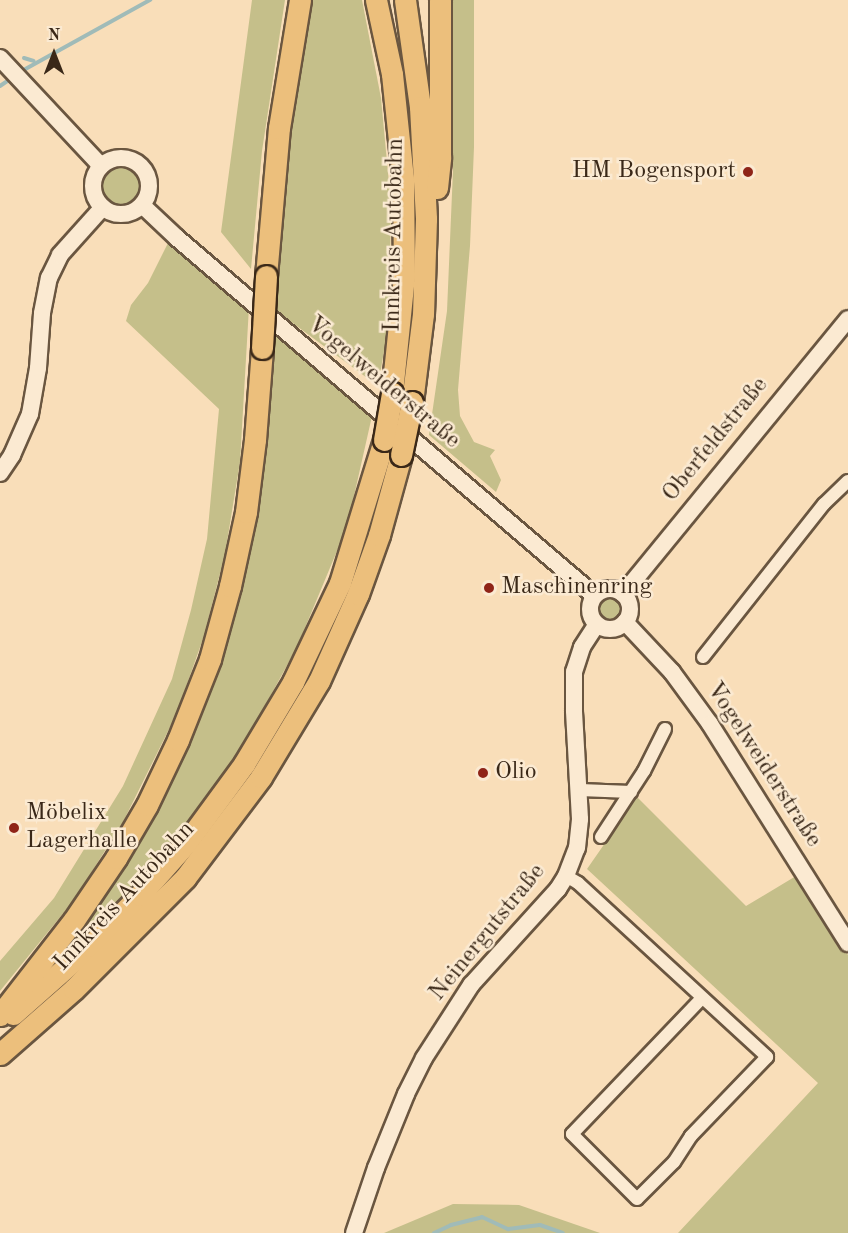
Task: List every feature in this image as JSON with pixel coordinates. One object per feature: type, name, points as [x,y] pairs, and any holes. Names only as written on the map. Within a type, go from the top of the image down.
[{"type":"highway","points":[[0,1014],[74,920],[116,858],[147,805],[190,710],[213,649],[246,512],[255,440],[279,128],[300,0]]},
{"type":"highway","name":"Innkreis Autobahn","points":[[0,1025],[90,945],[140,895],[187,842],[244,764],[293,682],[340,583],[384,440],[392,393],[404,276],[404,178],[392,74],[376,0]]},
{"type":"highway","name":"Innkreis Autobahn","points":[[0,1054],[74,988],[178,885],[261,777],[319,681],[358,594],[379,535],[401,455],[412,402],[423,314],[426,266],[422,127],[405,0]]},
{"type":"highway","points":[[426,266],[440,157],[440,0]]},
{"type":"main road","points":[[11,69],[101,166]]},
{"type":"main road","points":[[116,158],[124,158],[140,165],[146,171],[149,189],[142,205],[127,213],[110,212],[103,207],[93,192],[93,182],[101,166],[116,158]]},
{"type":"main road","name":"Vogelweiderstraße","points":[[142,205],[177,238],[595,596]]},
{"type":"main road","points":[[0,473],[12,455],[30,414],[38,368],[43,302],[49,278],[60,255],[103,207]]},
{"type":"main road","name":"Oberfeldstraße","points":[[623,594],[848,319]]},
{"type":"main road","points":[[612,589],[623,594],[630,611],[625,622],[609,629],[597,624],[590,611],[595,596],[612,589]]},
{"type":"main road","name":"Vogelweiderstraße","points":[[625,622],[672,672],[710,724],[848,943]]},
{"type":"main road","name":"Neinergutstraße","points":[[354,1233],[380,1158],[406,1094],[424,1058],[471,985],[558,889],[566,876],[577,848],[580,790],[574,710],[574,672],[582,647],[597,624]]},
{"type":"street","points":[[703,657],[824,504],[848,481]]},
{"type":"street","points":[[601,837],[631,792],[665,729]]},
{"type":"street","points":[[580,790],[631,792]]},
{"type":"street","points":[[566,876],[578,883],[767,1057],[691,1136],[674,1162],[637,1199],[572,1134],[702,998]]},
{"type":"shaded area","points":[[252,0],[285,0],[262,151],[251,269],[221,232]]},
{"type":"shaded area","points":[[313,0],[362,0],[381,98],[391,205],[389,322],[378,386],[275,310],[284,176],[300,55]]},
{"type":"shaded area","points":[[453,0],[474,0],[474,147],[470,246],[458,390],[460,416],[474,442],[495,450],[490,456],[501,480],[496,492],[429,435],[447,311],[453,170],[451,65]]},
{"type":"shaded area","points":[[121,166],[136,172],[142,187],[136,202],[121,208],[106,202],[100,187],[106,172]]},
{"type":"shaded area","points":[[170,239],[249,307],[240,462],[225,554],[204,636],[176,715],[123,822],[74,900],[0,991],[0,961],[54,898],[123,786],[172,679],[191,610],[207,539],[219,409],[126,321],[131,305],[148,283]]},
{"type":"shaded area","points":[[274,332],[372,416],[347,527],[297,647],[242,748],[174,839],[110,910],[73,946],[69,941],[168,786],[211,687],[242,583],[258,503]]},
{"type":"shaded area","points":[[611,598],[619,601],[622,609],[619,617],[611,620],[603,617],[600,609],[603,601]]},
{"type":"shaded area","points":[[637,797],[746,906],[796,876],[848,955],[848,1233],[678,1233],[818,1083],[587,869]]},
{"type":"shaded area","points":[[453,1204],[519,1205],[600,1233],[384,1233]]},
{"type":"waterway","points":[[20,72],[150,0]]},
{"type":"waterway","points":[[24,58],[34,61]]},
{"type":"waterway","points":[[0,86],[12,78]]},
{"type":"waterway","points":[[434,1233],[451,1225],[482,1217],[508,1229],[540,1225],[563,1233]]},
{"type":"place","name":"HM Bogensport","points":[[748,172]]},
{"type":"place","name":"Maschinenring","points":[[489,588]]},
{"type":"place","name":"Olio","points":[[483,773]]},
{"type":"place","name":"Möbelix Lagerhalle","points":[[14,828]]}]
